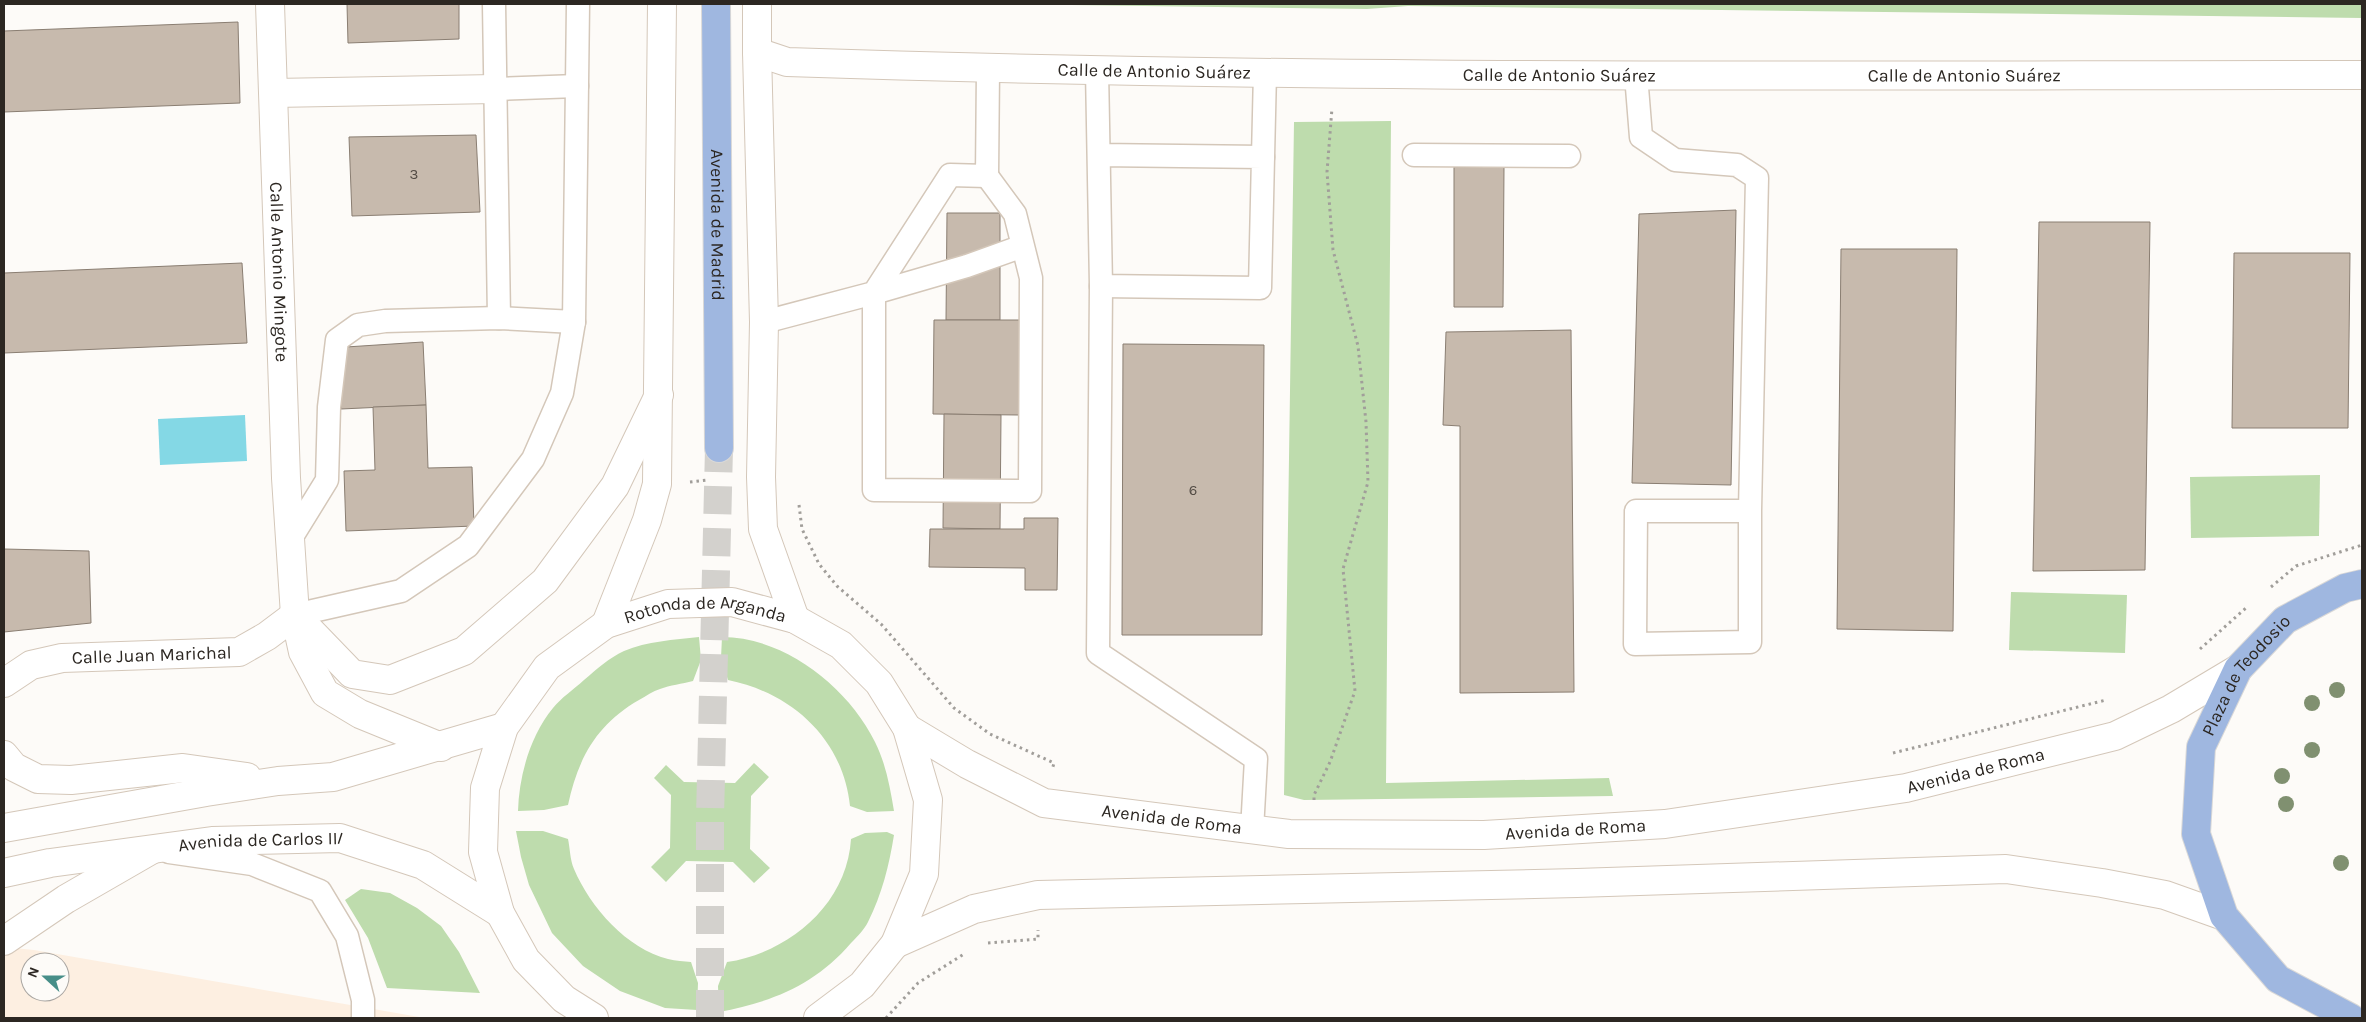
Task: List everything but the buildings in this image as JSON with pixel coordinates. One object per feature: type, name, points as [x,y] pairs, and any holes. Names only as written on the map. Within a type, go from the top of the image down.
[{"type":"main road","name":"Avenida de Madrid","points":[[716,4],[719,448]]},
{"type":"main road","name":"Plaza de Teodosio","points":[[2351,1018],[2278,980],[2224,916],[2196,834],[2201,747],[2238,669],[2285,620],[2345,588],[2362,584]]},
{"type":"street","name":"Calle Antonio Mingote","points":[[270,4],[290,540],[295,616],[303,652],[325,693],[360,714],[441,747]]},
{"type":"street","points":[[606,624],[647,520],[657,484],[662,4]]},
{"type":"street","points":[[757,4],[764,322],[761,476],[763,529],[794,619]]},
{"type":"street","name":"Calle de Antonio Suárez","points":[[757,52],[787,62],[988,69],[1636,75],[2362,75]]},
{"type":"street","points":[[274,93],[495,89]]},
{"type":"street","points":[[295,616],[352,674],[390,680],[464,651],[545,581],[615,486],[659,395]]},
{"type":"street","name":"Rotonda de Arganda","points":[[594,1018],[564,999],[526,960],[500,913],[483,852],[485,788],[504,728],[547,667],[606,624],[668,604],[732,602],[794,619],[841,645],[879,683],[908,728],[928,800],[924,874],[895,944],[862,985],[819,1018]]},
{"type":"street","name":"Calle Juan Marichal","points":[[4,683],[31,665],[62,658],[239,652],[267,636],[295,616]]},
{"type":"street","name":"Avenida de Roma","points":[[908,728],[967,764],[1044,803],[1289,834],[1484,835],[1646,825],[1906,788],[2116,736],[2171,709],[2238,669]]},
{"type":"street","points":[[4,828],[278,781],[332,777],[504,728]]},
{"type":"street","points":[[4,755],[14,767],[38,779],[71,780],[183,768],[278,781]]},
{"type":"street","name":"Avenida de Carlos III","points":[[4,873],[50,864],[212,841],[340,838],[424,864],[500,913]]},
{"type":"street","points":[[4,941],[66,899],[150,850]]},
{"type":"street","points":[[895,944],[974,909],[1038,894],[1587,882],[2006,869],[2102,883],[2165,895],[2224,916]]},
{"type":"lane","points":[[494,4],[499,318]]},
{"type":"lane","points":[[295,616],[400,591],[468,546],[533,459],[562,394],[574,322],[578,4]]},
{"type":"lane","points":[[987,176],[950,175],[874,293],[874,490],[1030,490],[1031,278],[1015,214],[987,176],[988,69]]},
{"type":"lane","points":[[1097,70],[1101,286],[1098,653],[1256,760],[1252,830]]},
{"type":"lane","points":[[1101,286],[1260,288],[1265,72]]},
{"type":"lane","points":[[1636,75],[1641,137],[1675,160],[1736,165],[1757,178],[1750,511],[1750,642],[1634,644],[1636,511],[1750,511]]},
{"type":"lane","points":[[495,89],[577,86]]},
{"type":"lane","points":[[1098,155],[1263,157]]},
{"type":"lane","points":[[1414,156],[1570,156]]},
{"type":"lane","points":[[764,322],[967,266],[1023,246]]},
{"type":"lane","points":[[290,540],[327,480],[329,407],[337,340],[358,326],[385,321],[499,318],[574,322]]},
{"type":"lane","points":[[150,850],[252,864],[320,891],[347,936],[363,1009]]},
{"type":"path","points":[[1313,803],[1314,795],[1330,762],[1355,691],[1343,569],[1368,482],[1366,422],[1358,346],[1333,250],[1327,172],[1334,72]]},
{"type":"path","points":[[657,484],[761,476]]},
{"type":"path","points":[[798,500],[802,529],[819,564],[837,586],[881,624],[954,708],[990,734],[1054,763],[1044,803]]},
{"type":"path","points":[[2268,589],[2296,566],[2362,545]]},
{"type":"path","points":[[2199,650],[2253,601]]},
{"type":"path","points":[[1889,754],[2111,699]]},
{"type":"path","points":[[982,944],[1038,938],[1038,894]]},
{"type":"path","points":[[886,1018],[918,983],[965,953]]},
{"type":"shaded area","points":[[4,947],[46,952],[20,952],[20,1002],[70,1002],[70,956],[425,1018],[4,1018]]},
{"type":"green space","points":[[1005,4],[2362,4],[2362,18],[1408,6],[1367,9]]},
{"type":"green space","points":[[1391,121],[1386,783],[1609,778],[1613,796],[1304,800],[1284,795],[1294,122]]},
{"type":"green space","points":[[2320,475],[2319,536],[2191,538],[2190,477]]},
{"type":"green space","points":[[2011,592],[2127,595],[2125,653],[2009,650]]},
{"type":"green space","points":[[699,637],[701,660],[693,681],[668,686],[655,691],[624,709],[612,720],[601,731],[584,757],[577,772],[568,805],[544,810],[518,811],[523,770],[527,757],[545,719],[560,701],[603,664],[624,651],[651,643]]},
{"type":"green space","points":[[722,637],[746,639],[769,646],[791,656],[812,669],[849,702],[879,750],[885,767],[894,811],[867,812],[850,806],[845,782],[837,760],[825,740],[810,723],[793,708],[773,696],[751,686],[728,680],[721,658]]},
{"type":"green space","points":[[754,763],[769,777],[751,796],[750,849],[770,868],[754,883],[733,862],[686,861],[666,882],[651,867],[670,848],[671,795],[654,778],[666,765],[684,782],[735,783]]},
{"type":"green space","points":[[516,831],[543,831],[568,839],[573,865],[581,883],[600,912],[624,936],[653,954],[671,960],[691,962],[698,983],[697,1010],[665,1008],[620,991],[583,966],[552,933],[529,885]]},
{"type":"green space","points":[[887,832],[894,835],[884,880],[868,922],[858,936],[823,970],[791,990],[757,1003],[719,1012],[718,986],[727,962],[750,957],[792,937],[826,905],[839,885],[847,863],[851,839],[865,833]]},
{"type":"green space","points":[[361,889],[390,893],[417,908],[441,926],[459,952],[480,993],[387,988],[368,938],[345,900]]},
{"type":"water","points":[[245,415],[247,461],[160,465],[158,419]]},
{"type":"tunnel","points":[[710,1018],[710,817],[719,448]]}]
